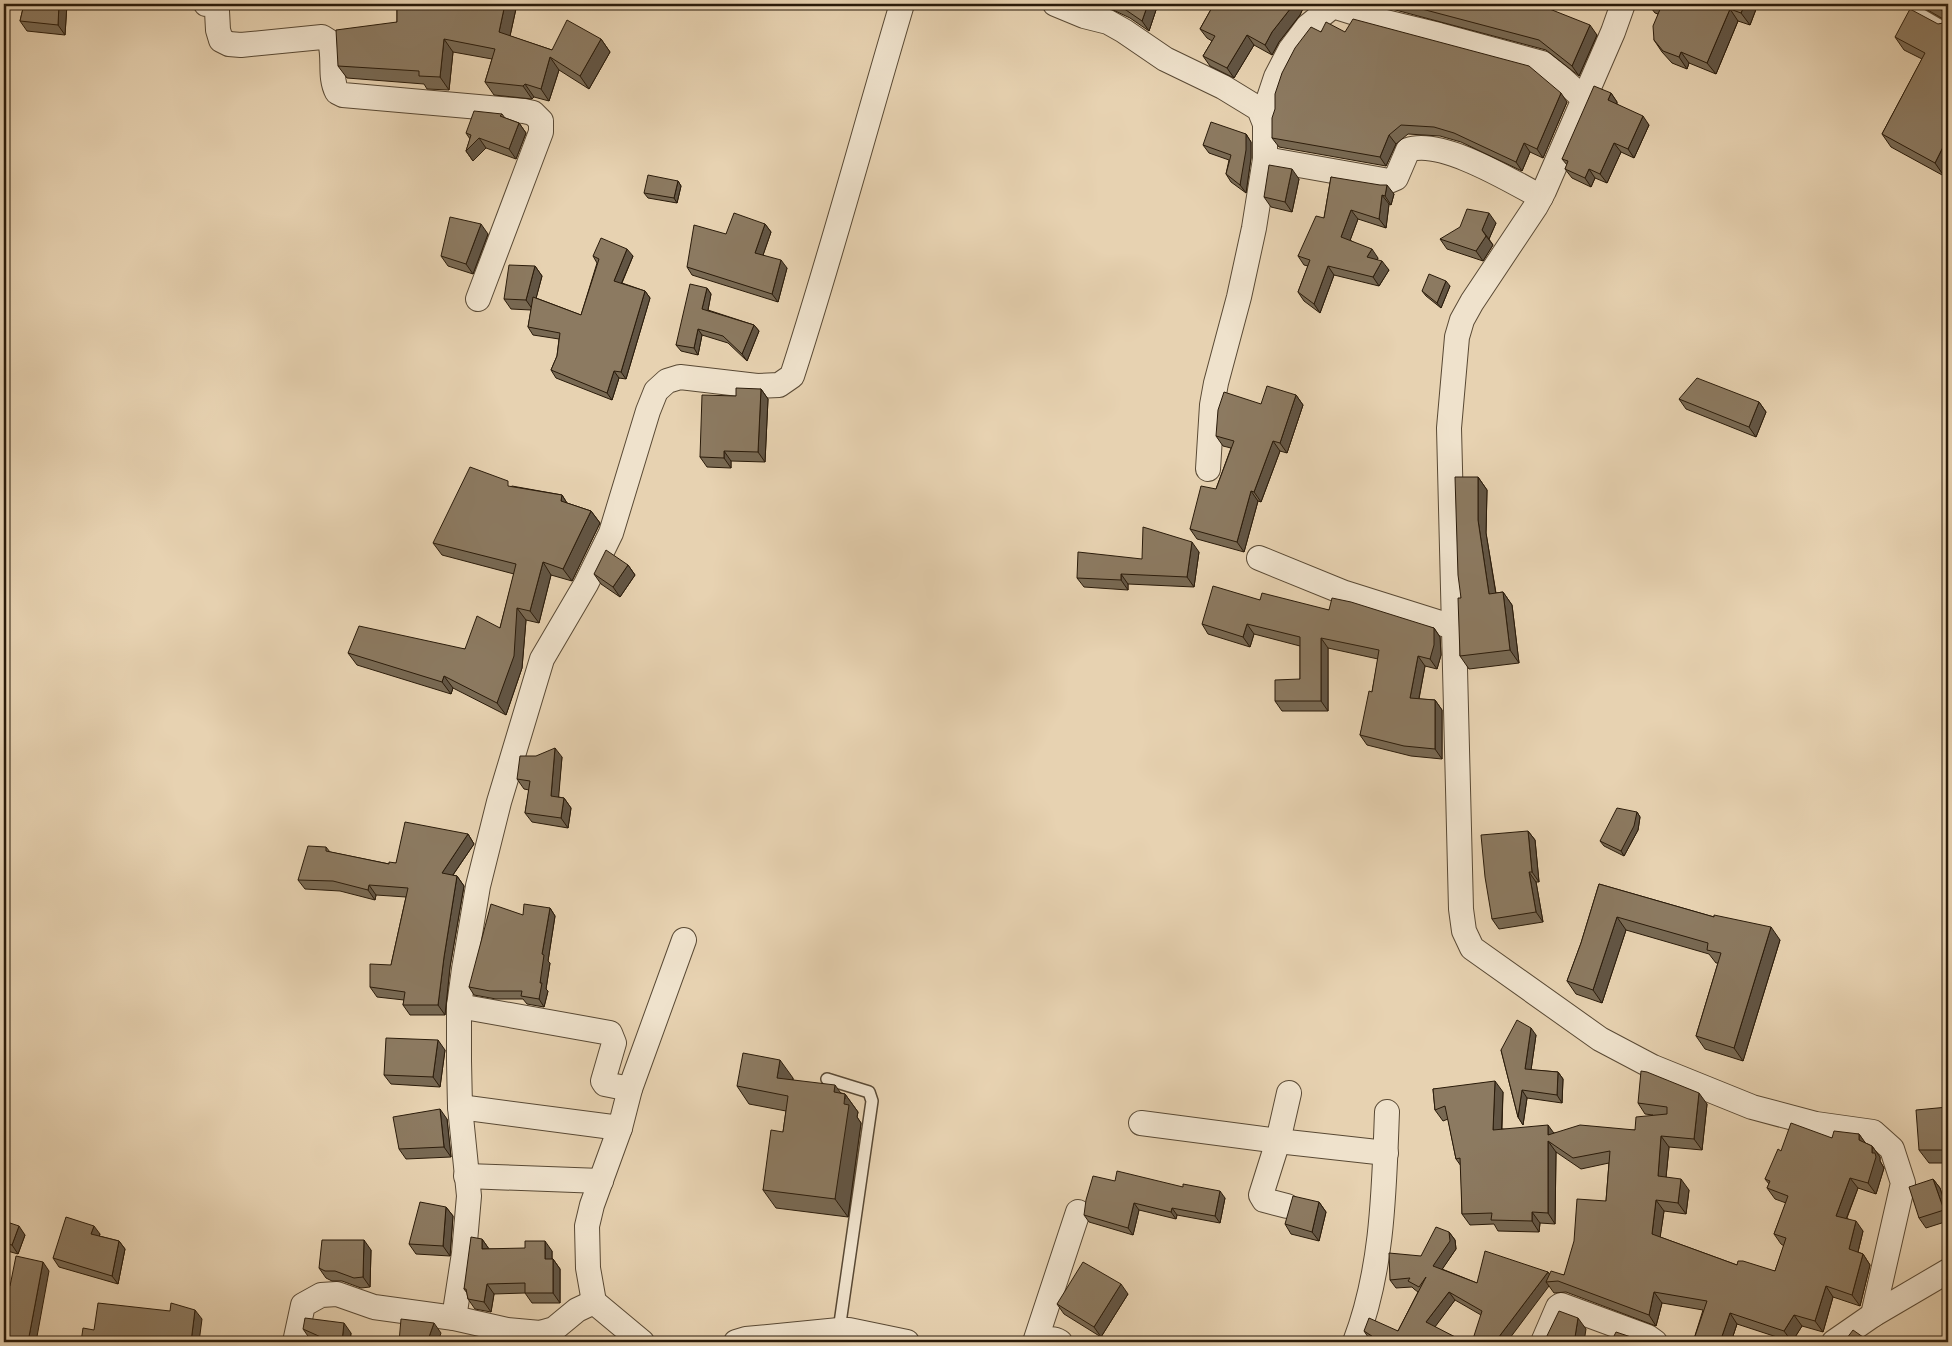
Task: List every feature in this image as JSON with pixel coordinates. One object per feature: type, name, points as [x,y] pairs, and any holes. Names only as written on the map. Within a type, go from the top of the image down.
[{"type":"street","points":[[206,4],[212,4],[218,11],[218,30],[221,40],[229,44],[241,45],[316,37],[322,37],[330,42],[334,86],[337,92],[343,95],[524,111],[533,113],[541,121],[541,132],[478,299]]},
{"type":"street","points":[[454,1318],[464,1253],[469,1196],[460,1107],[460,1006],[478,886],[500,802],[542,659],[586,584],[610,533],[648,411],[656,392],[667,381],[680,377],[757,386],[779,385],[792,376],[823,280],[902,4]]},
{"type":"street","points":[[1055,4],[1084,16],[1108,22],[1124,30],[1165,60],[1223,87],[1259,109],[1265,124],[1265,159],[1252,236],[1215,390],[1208,469]]},
{"type":"street","points":[[1623,4],[1613,32],[1541,197],[1472,302],[1462,320],[1456,337],[1449,428],[1461,909],[1464,931],[1472,948],[1600,1039],[1653,1067],[1752,1107],[1816,1124],[1873,1132],[1892,1149],[1903,1182],[1873,1315]]},
{"type":"street","points":[[1265,124],[1268,118],[1268,101],[1276,77],[1290,50],[1308,26],[1332,5],[1381,21],[1542,63],[1562,78],[1583,98]]},
{"type":"street","points":[[1265,159],[1389,181],[1396,178],[1408,150],[1416,147],[1427,148],[1452,154],[1492,171],[1541,197]]},
{"type":"street","points":[[1259,558],[1345,593],[1453,628]]},
{"type":"street","points":[[642,1342],[594,1302],[588,1268],[587,1226],[592,1205],[620,1128],[630,1089],[684,940]]},
{"type":"street","points":[[460,1006],[610,1033],[614,1043],[603,1081],[605,1084],[630,1089]]},
{"type":"street","points":[[1287,1206],[1264,1200],[1261,1195],[1278,1141],[1289,1093]]},
{"type":"street","points":[[460,1107],[620,1128]]},
{"type":"street","points":[[1354,1342],[1363,1320],[1379,1250],[1387,1112]]},
{"type":"street","points":[[1141,1123],[1386,1153]]},
{"type":"street","points":[[466,1176],[601,1181]]},
{"type":"street","points":[[1035,1342],[1078,1212]]},
{"type":"street","points":[[1834,1342],[1873,1315],[1948,1271]]},
{"type":"street","points":[[295,1342],[302,1305],[321,1295],[336,1294],[374,1307],[454,1318],[507,1330],[540,1333],[554,1329],[577,1310],[594,1302]]},
{"type":"street","points":[[1543,1342],[1558,1307],[1561,1305],[1648,1336],[1655,1342]]},
{"type":"street","points":[[736,1342],[746,1339],[839,1330],[849,1330],[907,1342]]},
{"type":"street","points":[[1043,1342],[1049,1339],[1060,1342]]},
{"type":"lane","points":[[1917,12],[1948,30]]},
{"type":"lane","points":[[827,1079],[869,1092],[872,1101],[839,1330]]},
{"type":"building","points":[[24,4],[59,4],[58,25],[20,21]]},
{"type":"building","points":[[397,4],[505,4],[499,32],[552,50],[567,20],[601,39],[580,76],[550,57],[541,89],[525,84],[523,86],[485,82],[495,49],[444,39],[440,77],[419,76],[419,71],[338,66],[336,30],[397,22]]},
{"type":"building","points":[[1114,4],[1148,4],[1142,21]]},
{"type":"building","points":[[1214,4],[1294,4],[1272,32],[1265,45],[1247,35],[1227,68],[1203,56],[1215,36],[1200,29]]},
{"type":"building","points":[[1403,4],[1537,4],[1590,25],[1572,66],[1539,40]]},
{"type":"building","points":[[1653,4],[1745,4],[1741,13],[1730,9],[1707,63],[1681,52],[1679,57],[1663,51],[1654,40],[1653,26],[1661,7]]},
{"type":"building","points":[[1931,4],[1948,4],[1948,137],[1935,163],[1882,134],[1925,53],[1895,37],[1910,9],[1938,24],[1943,23],[1946,17],[1943,11]]},
{"type":"building","points":[[1353,19],[1529,66],[1561,93],[1537,149],[1524,143],[1516,162],[1454,133],[1434,127],[1401,125],[1389,135],[1380,157],[1272,138],[1275,94],[1282,73],[1295,48],[1311,27],[1321,32],[1326,22],[1345,32]]},
{"type":"building","points":[[1594,86],[1611,93],[1608,100],[1643,116],[1628,149],[1614,143],[1600,174],[1589,169],[1585,178],[1565,169],[1568,161],[1562,159]]},
{"type":"building","points":[[474,111],[502,114],[500,116],[519,123],[509,149],[479,138],[466,151],[471,135],[466,133]]},
{"type":"building","points":[[1211,122],[1246,134],[1246,150],[1240,185],[1226,174],[1231,155],[1203,145]]},
{"type":"building","points":[[1269,165],[1292,169],[1285,202],[1264,197]]},
{"type":"building","points":[[648,175],[678,181],[674,198],[644,193]]},
{"type":"building","points":[[1331,177],[1387,185],[1385,196],[1382,195],[1379,219],[1351,210],[1341,237],[1372,249],[1367,257],[1382,261],[1373,277],[1328,266],[1314,304],[1298,292],[1310,260],[1298,256],[1316,216],[1324,218]]},
{"type":"building","points":[[1467,209],[1489,213],[1482,230],[1486,236],[1476,251],[1440,239],[1460,227]]},
{"type":"building","points":[[734,213],[765,224],[755,253],[781,260],[772,294],[687,267],[694,225],[726,234]]},
{"type":"building","points":[[450,217],[481,224],[466,264],[441,256]]},
{"type":"building","points":[[601,238],[627,249],[614,281],[645,291],[621,372],[614,371],[607,393],[551,370],[557,356],[560,333],[528,327],[533,297],[581,315],[599,259],[593,256]]},
{"type":"building","points":[[509,265],[535,266],[526,300],[504,299]]},
{"type":"building","points":[[1429,274],[1446,281],[1437,303],[1422,291]]},
{"type":"building","points":[[690,284],[707,288],[702,309],[754,325],[742,354],[723,336],[698,329],[694,348],[676,345]]},
{"type":"building","points":[[1697,378],[1759,402],[1749,427],[1679,399]]},
{"type":"building","points":[[1267,386],[1296,395],[1280,443],[1273,441],[1254,492],[1251,491],[1237,542],[1190,529],[1201,486],[1216,489],[1234,441],[1216,436],[1218,410],[1224,392],[1261,404]]},
{"type":"building","points":[[736,388],[761,389],[758,452],[724,451],[724,458],[700,457],[702,395],[736,396]]},
{"type":"building","points":[[470,467],[508,481],[508,486],[562,495],[561,501],[591,511],[563,569],[543,562],[530,611],[517,608],[514,656],[497,703],[444,676],[442,682],[348,653],[359,626],[465,649],[477,616],[500,628],[516,564],[433,543]]},
{"type":"building","points":[[1455,477],[1478,477],[1478,520],[1489,594],[1503,592],[1510,650],[1460,656],[1458,598],[1461,598],[1458,575]]},
{"type":"building","points":[[1143,527],[1192,542],[1187,577],[1121,574],[1121,580],[1077,578],[1078,552],[1142,559]]},
{"type":"building","points":[[606,550],[628,565],[613,587],[594,574]]},
{"type":"building","points":[[1213,586],[1260,600],[1262,593],[1329,610],[1332,598],[1351,602],[1434,628],[1434,645],[1430,659],[1418,656],[1410,698],[1435,700],[1435,749],[1404,746],[1360,735],[1369,691],[1372,692],[1379,650],[1321,638],[1321,701],[1275,701],[1275,680],[1300,679],[1300,637],[1247,624],[1243,637],[1202,624]]},
{"type":"building","points":[[555,748],[551,796],[564,798],[561,818],[525,813],[530,781],[517,779],[520,756],[536,756]]},
{"type":"building","points":[[1617,808],[1637,812],[1634,826],[1621,851],[1600,841]]},
{"type":"building","points":[[405,822],[468,834],[442,873],[457,876],[438,1005],[403,1005],[405,992],[370,987],[370,964],[391,965],[408,888],[369,885],[368,890],[333,881],[298,880],[308,846],[326,847],[326,851],[389,864],[389,862],[396,863]]},
{"type":"building","points":[[1528,831],[1532,872],[1529,872],[1536,912],[1492,919],[1481,835]]},
{"type":"building","points":[[1599,884],[1714,917],[1714,915],[1771,927],[1734,1048],[1696,1036],[1721,953],[1707,950],[1708,943],[1617,917],[1593,990],[1567,981]]},
{"type":"building","points":[[491,904],[523,915],[524,904],[550,908],[542,954],[544,955],[539,999],[521,996],[522,991],[490,991],[469,987]]},
{"type":"building","points":[[1517,1020],[1531,1028],[1525,1069],[1558,1072],[1557,1095],[1522,1090],[1518,1117],[1501,1050]]},
{"type":"building","points":[[386,1038],[438,1040],[433,1077],[384,1075]]},
{"type":"building","points":[[743,1053],[780,1060],[777,1078],[835,1085],[834,1092],[845,1094],[844,1104],[849,1105],[835,1199],[763,1190],[771,1130],[783,1132],[788,1096],[737,1086]]},
{"type":"building","points":[[1641,1071],[1699,1093],[1694,1139],[1661,1136],[1658,1176],[1681,1179],[1678,1203],[1656,1200],[1652,1234],[1737,1265],[1738,1261],[1743,1261],[1775,1271],[1786,1238],[1774,1234],[1788,1196],[1767,1188],[1770,1181],[1765,1179],[1778,1149],[1781,1151],[1791,1123],[1832,1138],[1834,1131],[1859,1134],[1859,1140],[1872,1146],[1872,1153],[1875,1153],[1876,1157],[1868,1183],[1850,1178],[1836,1216],[1856,1221],[1849,1249],[1863,1254],[1852,1295],[1826,1286],[1815,1321],[1794,1315],[1784,1331],[1730,1313],[1720,1342],[1693,1342],[1707,1301],[1654,1292],[1649,1315],[1558,1281],[1546,1282],[1551,1271],[1564,1275],[1574,1241],[1577,1199],[1606,1201],[1610,1151],[1573,1158],[1548,1141],[1548,1213],[1532,1212],[1532,1221],[1491,1220],[1492,1213],[1462,1214],[1460,1158],[1456,1159],[1445,1106],[1435,1110],[1433,1089],[1495,1081],[1493,1130],[1548,1125],[1548,1135],[1580,1125],[1635,1130],[1636,1117],[1667,1114],[1667,1107],[1638,1103]]},
{"type":"building","points":[[1948,1107],[1948,1150],[1919,1150],[1916,1110]]},
{"type":"building","points":[[440,1109],[444,1147],[399,1149],[393,1117]]},
{"type":"building","points":[[1117,1171],[1183,1187],[1183,1184],[1220,1191],[1215,1216],[1172,1208],[1171,1212],[1134,1203],[1128,1228],[1084,1215],[1093,1176],[1115,1181]]},
{"type":"building","points":[[1933,1179],[1944,1210],[1919,1218],[1909,1187]]},
{"type":"building","points":[[1293,1196],[1319,1202],[1312,1232],[1285,1224]]},
{"type":"building","points":[[420,1202],[446,1207],[443,1246],[409,1244]]},
{"type":"building","points":[[66,1217],[94,1226],[91,1234],[119,1241],[112,1276],[53,1258]]},
{"type":"building","points":[[4,1221],[19,1226],[12,1245],[4,1243]]},
{"type":"building","points":[[1436,1227],[1449,1232],[1450,1241],[1433,1266],[1477,1283],[1485,1251],[1548,1272],[1495,1342],[1472,1342],[1482,1311],[1449,1292],[1426,1322],[1465,1342],[1381,1342],[1364,1331],[1369,1318],[1398,1331],[1426,1277],[1419,1287],[1408,1281],[1410,1278],[1390,1280],[1389,1253],[1421,1256]]},
{"type":"building","points":[[471,1237],[482,1239],[482,1249],[525,1248],[525,1241],[545,1241],[545,1259],[553,1259],[553,1293],[525,1293],[525,1283],[487,1284],[484,1302],[468,1299],[466,1289],[464,1289]]},
{"type":"building","points":[[322,1240],[364,1240],[363,1277],[354,1278],[335,1271],[325,1271],[319,1268]]},
{"type":"building","points":[[16,1256],[43,1262],[28,1342],[4,1342],[4,1284],[10,1286]]},
{"type":"building","points":[[1083,1262],[1121,1284],[1094,1327],[1057,1304]]},
{"type":"building","points":[[98,1303],[170,1311],[171,1303],[195,1310],[191,1342],[81,1342],[83,1328],[94,1330]]},
{"type":"building","points":[[1559,1311],[1578,1318],[1575,1337],[1591,1342],[1544,1342]]},
{"type":"building","points":[[305,1318],[344,1323],[342,1342],[332,1342],[303,1329]]},
{"type":"building","points":[[401,1319],[434,1323],[429,1337],[452,1342],[399,1342]]},
{"type":"building","points":[[1853,1330],[1870,1342],[1844,1342]]},
{"type":"building","points":[[1616,1332],[1634,1338],[1640,1342],[1611,1342]]},
{"type":"building","points":[[789,1338],[791,1342],[751,1342]]}]
